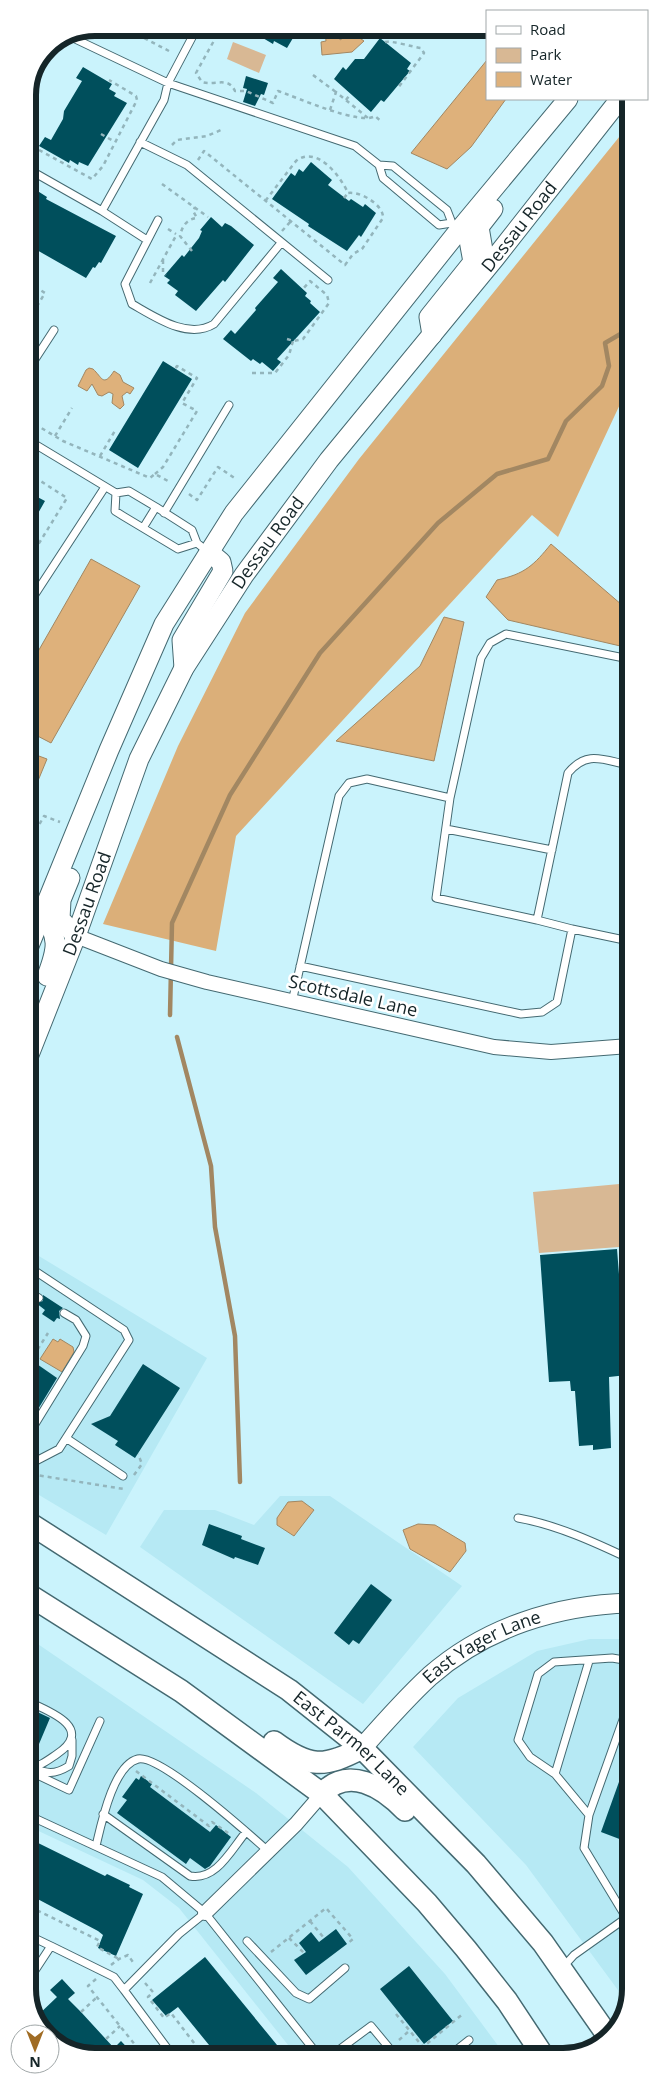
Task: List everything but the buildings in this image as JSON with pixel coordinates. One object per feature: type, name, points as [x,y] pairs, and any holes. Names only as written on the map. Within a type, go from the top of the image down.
[{"type":"main road","name":"Dessau Road","points":[[36,898],[78,828],[164,624],[203,548],[234,513],[456,226],[520,157],[567,100]]},
{"type":"main road","name":"Dessau Road","points":[[36,1037],[76,936],[140,759],[184,668],[244,575],[328,460],[432,335],[619,100]]},
{"type":"main road","points":[[486,268],[478,226],[519,178],[520,157]]},
{"type":"main road","points":[[432,335],[429,316],[473,262],[468,239],[456,226]]},
{"type":"main road","points":[[184,668],[182,640],[223,571],[221,562],[203,548]]},
{"type":"main road","points":[[76,936],[60,919],[61,900],[80,852],[78,828]]},
{"type":"main road","points":[[36,907],[54,930],[56,944],[44,984],[45,1014]]},
{"type":"main road","name":"East Parmer Lane","points":[[36,1527],[289,1690],[362,1748],[484,1872],[543,1943],[604,2031]]},
{"type":"main road","points":[[39,1603],[168,1682],[322,1794],[427,1903],[507,2001],[538,2048]]},
{"type":"main road","name":"East Yager Lane","points":[[362,1748],[409,1696],[432,1674],[456,1656],[499,1631],[564,1609],[622,1603]]},
{"type":"main road","points":[[168,1682],[189,1683],[202,1688],[291,1755],[305,1761],[333,1762],[362,1748]]},
{"type":"main road","points":[[322,1794],[329,1786],[339,1781],[366,1782],[380,1788],[393,1798],[457,1863],[464,1868],[484,1872]]},
{"type":"street","name":"Scottsdale Lane","points":[[76,936],[161,969],[207,982],[494,1047],[550,1052],[622,1047]]},
{"type":"street","points":[[205,1913],[296,1824],[322,1794]]},
{"type":"lane","points":[[102,211],[164,100],[168,83],[193,36]]},
{"type":"lane","points":[[76,39],[168,83],[355,146],[379,164],[393,166],[447,210],[456,226]]},
{"type":"lane","points":[[140,142],[187,166],[328,280]]},
{"type":"lane","points":[[379,164],[383,178],[439,225],[456,226]]},
{"type":"lane","points":[[36,176],[102,211],[147,240]]},
{"type":"lane","points":[[158,220],[125,284],[132,304],[170,326],[206,329],[214,324],[281,243]]},
{"type":"lane","points":[[36,358],[54,330]]},
{"type":"lane","points":[[164,513],[229,404]]},
{"type":"lane","points":[[36,445],[116,493],[129,491],[156,507],[192,530],[203,548],[178,549],[115,511],[116,493]]},
{"type":"lane","points":[[36,593],[105,487]]},
{"type":"lane","points":[[143,528],[156,507]]},
{"type":"lane","points":[[622,658],[506,634],[490,643],[481,658],[450,798],[436,898],[622,940]]},
{"type":"lane","points":[[537,920],[568,773],[577,762],[594,758],[622,764]]},
{"type":"lane","points":[[292,1002],[339,796],[349,783],[367,779],[450,798]]},
{"type":"lane","points":[[446,829],[552,850]]},
{"type":"lane","points":[[300,966],[521,1014],[542,1012],[557,1002],[572,929]]},
{"type":"lane","points":[[36,1271],[124,1330],[129,1340],[59,1449],[36,1461]]},
{"type":"lane","points":[[36,1423],[83,1346],[86,1336],[76,1320],[64,1313]]},
{"type":"lane","points":[[66,1438],[123,1476]]},
{"type":"lane","points":[[518,1518],[538,1522],[564,1531],[622,1556]]},
{"type":"lane","points":[[589,1815],[555,1774],[530,1757],[518,1740],[538,1674],[554,1662],[612,1658],[622,1660]]},
{"type":"lane","points":[[555,1774],[589,1661]]},
{"type":"lane","points":[[36,1705],[56,1714],[71,1730],[72,1739],[72,1756],[69,1766],[57,1773],[47,1774],[36,1769]]},
{"type":"lane","points":[[36,1771],[69,1790],[100,1722]]},
{"type":"lane","points":[[622,1722],[589,1815],[584,1848],[622,1911]]},
{"type":"lane","points":[[36,1766],[40,1766],[66,1748],[72,1739]]},
{"type":"lane","points":[[96,1846],[103,1814],[116,1782],[128,1766],[136,1760],[144,1759],[154,1762],[188,1785],[268,1851]]},
{"type":"lane","points":[[103,1814],[190,1876],[200,1878],[212,1874],[246,1832]]},
{"type":"lane","points":[[36,1819],[162,1877],[205,1913],[312,2048]]},
{"type":"lane","points":[[124,1990],[179,1934],[205,1913]]},
{"type":"lane","points":[[561,1969],[574,1955],[622,1921]]},
{"type":"lane","points":[[36,1939],[114,1977],[166,2048]]},
{"type":"lane","points":[[248,1942],[296,1993],[309,1999],[345,1968]]},
{"type":"lane","points":[[36,1968],[50,1946]]},
{"type":"lane","points":[[341,2048],[370,2026],[389,2048]]},
{"type":"lane","points":[[459,2048],[469,2040]]},
{"type":"path","points":[[141,36],[170,51]]},
{"type":"path","points":[[217,36],[196,73],[202,82],[212,84],[230,83],[235,91],[252,93],[273,104],[278,91],[330,110],[369,118],[375,116],[382,122]]},
{"type":"path","points":[[385,42],[393,41],[404,46],[421,48],[424,53],[398,88]]},
{"type":"path","points":[[313,75],[369,118]]},
{"type":"path","points":[[39,150],[92,179],[103,166],[137,100],[136,96],[110,80]]},
{"type":"path","points":[[330,110],[336,92]]},
{"type":"path","points":[[346,100],[349,96]]},
{"type":"path","points":[[180,150],[172,145],[177,140],[207,136],[221,130]]},
{"type":"path","points":[[101,134],[115,142]]},
{"type":"path","points":[[197,161],[204,151],[345,265],[371,238],[384,214],[373,202],[358,193],[348,193]]},
{"type":"path","points":[[266,200],[291,166],[302,156],[307,155],[325,163],[345,185],[348,193]]},
{"type":"path","points":[[162,184],[208,217]]},
{"type":"path","points":[[344,198],[348,193]]},
{"type":"path","points":[[150,283],[184,224],[191,218],[197,218],[193,211],[195,207]]},
{"type":"path","points":[[168,228],[178,235],[192,251]]},
{"type":"path","points":[[163,259],[163,272],[166,274]]},
{"type":"path","points":[[287,339],[298,341],[309,334],[329,304],[327,295],[310,282],[302,290]]},
{"type":"path","points":[[36,287],[45,293],[36,308]]},
{"type":"path","points":[[252,373],[275,373],[289,355],[292,341]]},
{"type":"path","points":[[36,425],[55,436],[150,478],[163,467],[197,411],[182,403],[197,378],[177,366],[176,369]]},
{"type":"path","points":[[55,436],[72,408]]},
{"type":"path","points":[[100,456],[116,429]]},
{"type":"path","points":[[186,492],[197,500],[218,467],[236,479]]},
{"type":"path","points":[[155,474],[168,481]]},
{"type":"path","points":[[36,479],[67,498],[36,548]]},
{"type":"path","points":[[36,830],[44,816],[60,822]]},
{"type":"path","points":[[36,1352],[48,1333]]},
{"type":"path","points":[[133,1477],[142,1464],[138,1454]]},
{"type":"path","points":[[36,1475],[124,1489],[128,1483]]},
{"type":"path","points":[[128,1766],[209,1826],[212,1822],[233,1836]]},
{"type":"path","points":[[269,1954],[326,1908],[353,1938],[347,1944]]},
{"type":"path","points":[[36,1910],[100,1940],[97,1947],[119,1959]]},
{"type":"path","points":[[310,1921],[324,1938]]},
{"type":"path","points":[[289,1938],[304,1953]]},
{"type":"path","points":[[153,1992],[148,1997],[164,2018],[171,2014],[198,2048]]},
{"type":"path","points":[[80,2012],[97,1997]]},
{"type":"path","points":[[396,2014],[423,2047],[464,2013]]},
{"type":"path","points":[[106,2039],[120,2026]]},
{"type":"path","points":[[399,2040],[410,2031]]},
{"type":"shaded area","points":[[622,133],[622,400],[558,537],[532,515],[236,836],[216,951],[103,924],[178,746],[245,613],[359,459]]},
{"type":"shaded area","points":[[36,1254],[207,1358],[106,1535],[36,1493]]},
{"type":"shaded area","points":[[280,1496],[330,1496],[462,1586],[363,1704],[140,1547],[164,1510],[215,1510],[254,1525]]},
{"type":"shaded area","points":[[590,1639],[622,1639],[622,1995],[526,1865],[413,1747],[458,1698],[537,1651]]},
{"type":"shaded area","points":[[36,1643],[256,1793],[348,1867],[445,1974],[500,2048],[290,2048],[179,1908],[143,1880],[36,1830]]},
{"type":"green space","points":[[233,42],[266,55],[259,73],[227,59]]},
{"type":"green space","points":[[622,1184],[622,1268],[619,1247],[539,1253],[533,1192]]},
{"type":"water","points":[[326,36],[340,36],[340,40],[345,37],[357,36],[364,41],[352,52],[322,55],[321,42],[326,41]]},
{"type":"water","points":[[486,61],[486,100],[505,100],[471,147],[447,169],[411,153]]},
{"type":"water","points":[[89,368],[93,369],[105,380],[114,371],[120,375],[123,382],[134,388],[130,394],[127,392],[122,396],[124,405],[120,409],[112,403],[113,394],[109,392],[102,396],[98,395],[92,384],[87,391],[78,386],[86,370]]},
{"type":"water","points":[[551,544],[622,605],[622,646],[508,620],[486,597],[497,580],[522,572],[539,558]]},
{"type":"water","points":[[91,559],[140,586],[51,743],[36,735],[36,655]]},
{"type":"water","points":[[444,617],[464,622],[434,761],[336,741],[420,666]]},
{"type":"water","points":[[36,755],[47,759],[36,786]]},
{"type":"water","points":[[53,1339],[58,1342],[60,1339],[73,1347],[74,1352],[62,1372],[40,1359]]},
{"type":"water","points":[[302,1501],[314,1510],[294,1536],[277,1525],[277,1518],[288,1502]]},
{"type":"water","points":[[418,1524],[435,1525],[465,1543],[466,1551],[450,1572],[410,1549],[403,1530]]},
{"type":"waterway","points":[[170,1015],[172,923],[230,795],[320,653],[438,523],[497,474],[548,459],[566,421],[602,386],[609,366],[605,343],[622,333]]},
{"type":"waterway","points":[[177,1037],[211,1166],[215,1227],[235,1336],[240,1482]]}]
